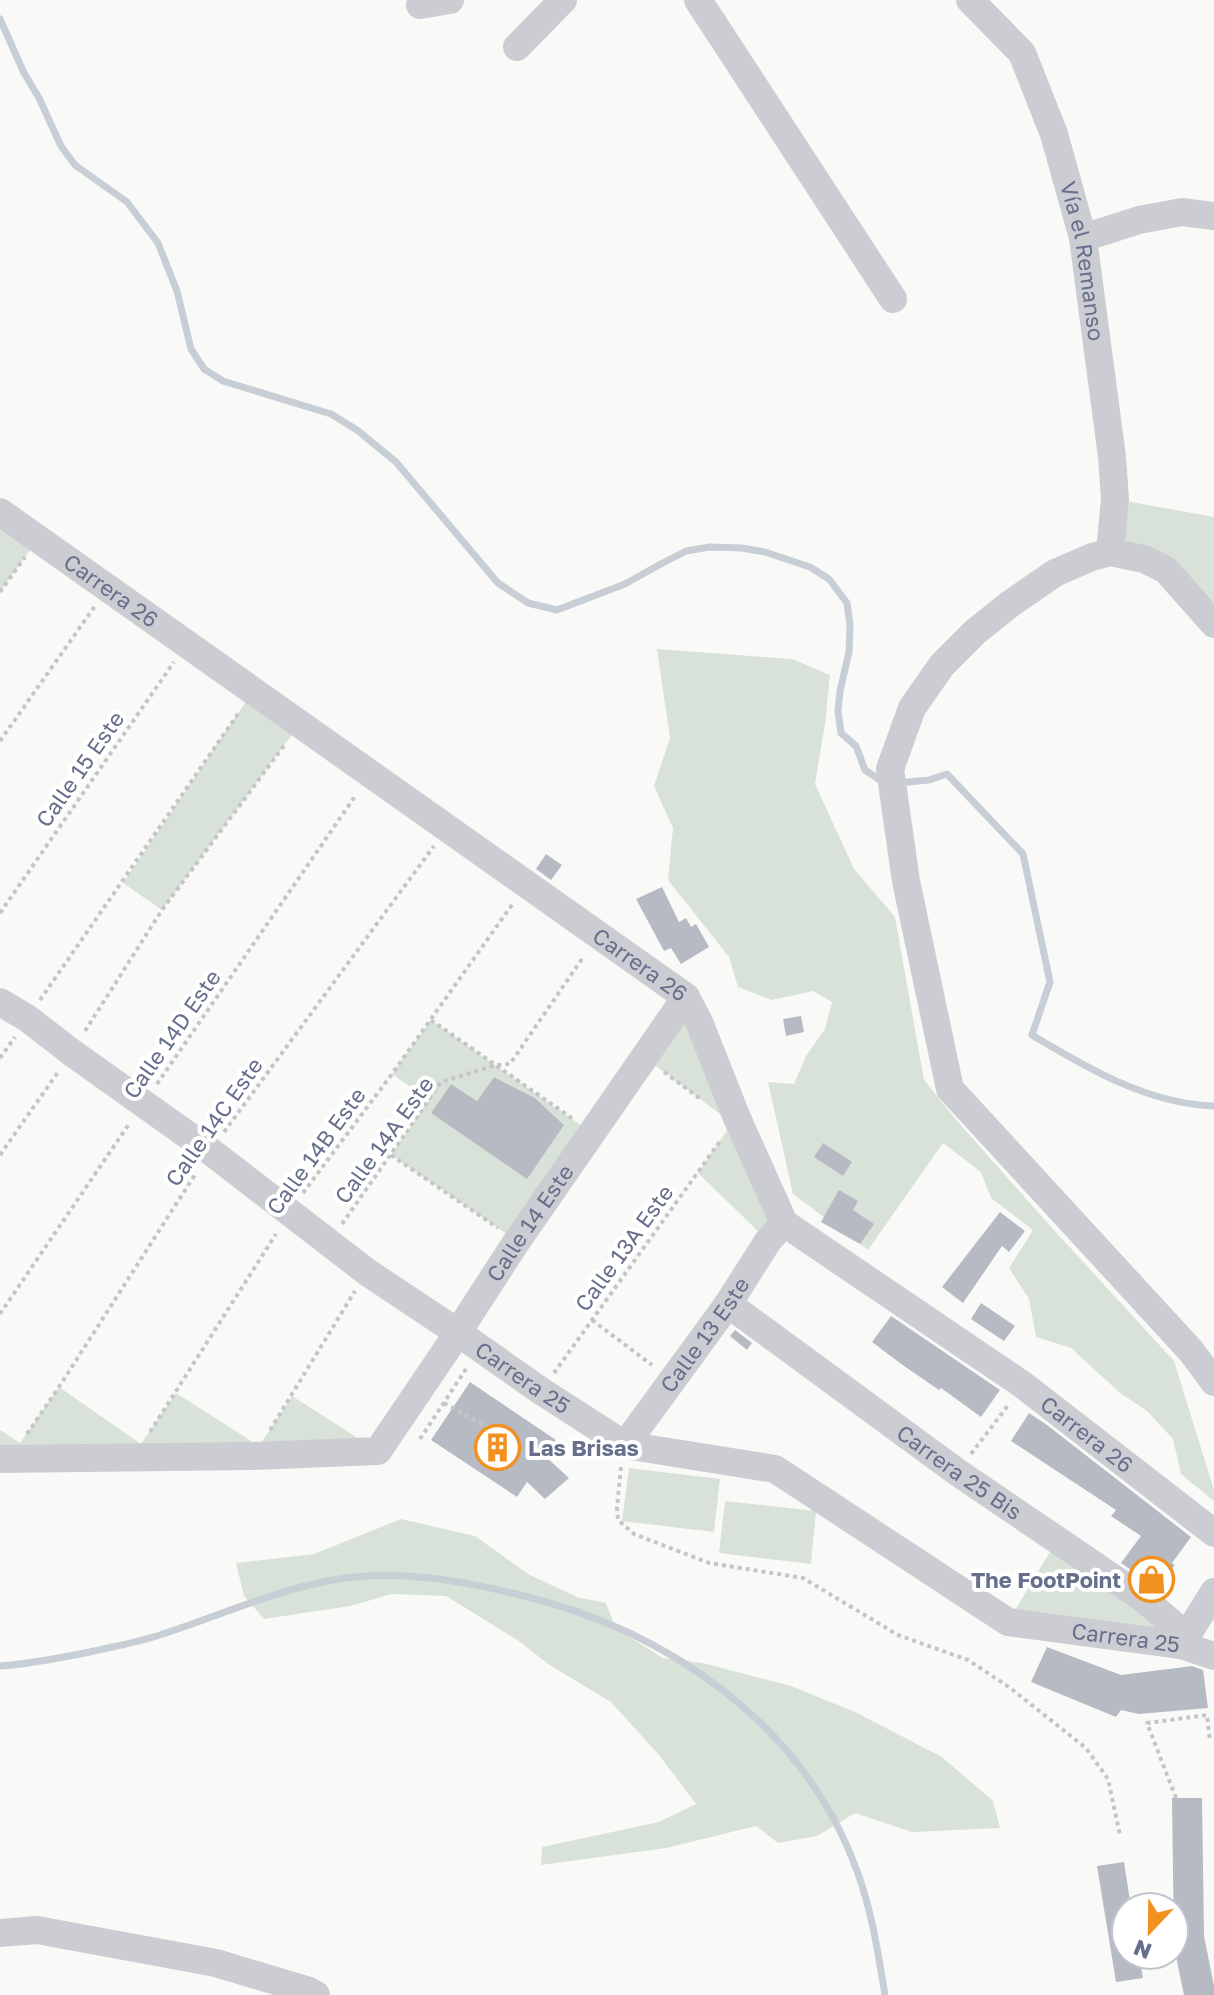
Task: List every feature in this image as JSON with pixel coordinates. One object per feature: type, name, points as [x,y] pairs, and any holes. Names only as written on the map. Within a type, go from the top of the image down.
[{"type":"street","points":[[420,5],[450,0]]},
{"type":"street","points":[[517,47],[563,0]]},
{"type":"street","points":[[698,0],[893,299]]},
{"type":"street","name":"Vía el Remanso","points":[[970,0],[1022,53],[1054,134],[1083,238],[1112,457],[1115,499],[1110,552]]},
{"type":"street","points":[[1083,238],[1139,220],[1182,212],[1214,216]]},
{"type":"street","name":"Carrera 26","points":[[0,512],[686,997],[784,1223],[1023,1385],[1214,1533]]},
{"type":"street","points":[[1214,624],[1166,570],[1144,559],[1110,552],[1055,573],[975,632],[942,665],[912,708],[890,769],[906,881],[950,1089],[1191,1351],[1214,1382]]},
{"type":"street","name":"Calle 14 Este","points":[[10,1451],[253,1456],[378,1451],[517,1241],[686,997]]},
{"type":"street","name":"Carrera 25","points":[[0,1002],[27,1018],[210,1151],[367,1272],[625,1445],[775,1469],[1008,1622],[1200,1648]]},
{"type":"street","name":"Calle 13 Este","points":[[625,1445],[674,1381],[768,1241],[784,1223]]},
{"type":"street","name":"Carrera 25 Bis","points":[[728,1304],[957,1472],[1144,1599],[1200,1648]]},
{"type":"street","points":[[1200,1648],[1214,1592]]},
{"type":"street","points":[[0,1933],[37,1930],[216,1963],[316,1995]]},
{"type":"path","points":[[0,592],[38,539]]},
{"type":"path","points":[[0,741],[108,588]]},
{"type":"path","name":"Calle 15 Este","points":[[0,913],[187,644]]},
{"type":"path","points":[[0,1058],[253,691]]},
{"type":"path","points":[[162,910],[300,724]]},
{"type":"path","name":"Calle 14D Este","points":[[0,1314],[371,773]]},
{"type":"path","name":"Calle 14C Este","points":[[10,1451],[59,1387],[210,1151],[447,828]]},
{"type":"path","name":"Calle 14B Este","points":[[150,1432],[290,1212],[527,884]]},
{"type":"path","name":"Calle 14A Este","points":[[329,1243],[441,1082],[496,1065],[510,1064],[599,935]]},
{"type":"path","points":[[431,1020],[592,1133]]},
{"type":"path","points":[[644,1057],[707,1104]]},
{"type":"path","name":"Calle 13A Este","points":[[541,1391],[724,1136]]},
{"type":"path","points":[[391,1155],[517,1241]]},
{"type":"path","points":[[268,1434],[367,1272]]},
{"type":"path","points":[[592,1320],[674,1381]]},
{"type":"path","points":[[420,1439],[472,1361]]},
{"type":"path","points":[[957,1472],[1023,1385]]},
{"type":"path","points":[[444,1403],[512,1441]]},
{"type":"path","points":[[625,1445],[618,1520],[634,1534],[709,1563],[803,1578],[898,1635],[968,1660],[1009,1687],[1086,1748],[1108,1779],[1120,1835]]},
{"type":"path","points":[[1176,1798],[1147,1723],[1207,1715],[1210,1741]]},
{"type":"shaded area","points":[[1115,499],[1214,517],[1214,624],[1166,570],[1110,552]]},
{"type":"shaded area","points":[[0,512],[38,539],[0,592]]},
{"type":"shaded area","points":[[657,649],[792,659],[830,675],[815,784],[854,869],[895,917],[924,1080],[1053,1229],[1174,1361],[1214,1490],[1214,1501],[1181,1474],[1173,1439],[1147,1411],[1120,1393],[1071,1348],[1036,1337],[1029,1299],[1009,1268],[1033,1230],[991,1198],[981,1172],[943,1143],[868,1250],[793,1194],[768,1082],[794,1084],[806,1056],[825,1029],[832,1002],[813,991],[772,1000],[738,987],[729,957],[668,880],[673,828],[654,786],[670,738]]},
{"type":"shaded area","points":[[253,691],[300,724],[162,910],[123,883]]},
{"type":"shaded area","points":[[686,997],[779,1209],[768,1241],[698,1173],[732,1123],[644,1057]]},
{"type":"shaded area","points":[[431,1020],[592,1133],[517,1241],[391,1155],[429,1100],[392,1074]],"holes":[[[494,1077],[535,1098],[563,1124],[527,1178],[431,1113],[451,1084],[477,1101]]]},
{"type":"shaded area","points":[[59,1387],[141,1444],[176,1393],[259,1446],[292,1396],[378,1451],[0,1459],[0,1430],[20,1443]]},
{"type":"shaded area","points":[[629,1468],[720,1479],[714,1532],[622,1521]]},
{"type":"shaded area","points":[[725,1501],[816,1511],[811,1564],[719,1553]]},
{"type":"shaded area","points":[[401,1519],[475,1536],[528,1574],[577,1597],[606,1603],[616,1629],[663,1658],[703,1663],[791,1686],[855,1712],[942,1757],[993,1801],[1000,1828],[912,1832],[855,1813],[817,1836],[778,1843],[756,1826],[666,1848],[541,1865],[542,1847],[659,1822],[696,1804],[659,1755],[611,1702],[446,1596],[392,1594],[350,1606],[264,1619],[244,1596],[236,1563],[314,1554]]},
{"type":"shaded area","points":[[1057,1540],[1181,1645],[1008,1622]]},
{"type":"building","points":[[546,854],[562,865],[551,880],[536,869]]},
{"type":"building","points":[[662,887],[679,922],[686,918],[691,927],[696,924],[709,947],[681,964],[671,948],[664,951],[636,899]]},
{"type":"building","points":[[801,1016],[804,1032],[786,1036],[783,1019]]},
{"type":"building","points":[[494,1077],[535,1098],[564,1125],[527,1179],[431,1113],[451,1084],[477,1101]]},
{"type":"building","points":[[823,1143],[852,1162],[843,1176],[814,1157]]},
{"type":"building","points":[[839,1190],[858,1201],[853,1210],[874,1224],[860,1244],[821,1222]]},
{"type":"building","points":[[1000,1212],[1025,1231],[1009,1252],[1002,1246],[963,1303],[942,1287]]},
{"type":"building","points":[[981,1303],[1015,1326],[1004,1341],[971,1319]]},
{"type":"building","points":[[891,1316],[1000,1390],[981,1417],[872,1342]]},
{"type":"building","points":[[735,1330],[752,1343],[747,1350],[730,1336]]},
{"type":"building","name":"Las Brisas","points":[[470,1382],[556,1440],[545,1456],[569,1478],[545,1499],[527,1482],[517,1497],[431,1440]]},
{"type":"building","points":[[1029,1413],[1191,1537],[1157,1588],[1121,1563],[1141,1536],[1111,1516],[1116,1510],[1011,1441]]},
{"type":"building","points":[[1047,1647],[1121,1675],[1192,1666],[1203,1670],[1208,1708],[1139,1714],[1121,1710],[1116,1717],[1031,1682]]},
{"type":"building","points":[[1172,1798],[1202,1798],[1204,1936],[1214,1995],[1184,1995],[1179,1971],[1190,1971],[1190,1891],[1173,1891]]},
{"type":"building","points":[[1124,1862],[1129,1891],[1110,1891],[1110,1945],[1097,1866]]},
{"type":"building","points":[[1114,1971],[1142,1971],[1143,1978],[1116,1982]]},
{"type":"waterway","points":[[0,19],[61,146],[75,165],[127,202],[158,243],[177,291],[191,349],[204,369],[223,381],[331,414],[357,430],[396,462],[498,583],[528,603],[557,610],[625,584],[686,551],[710,547],[765,552],[810,567],[829,579],[847,603],[849,652],[838,711],[841,733],[856,746],[865,770],[883,782]]},
{"type":"waterway","points":[[898,783],[929,780],[947,774],[1023,854],[1050,982],[1032,1035],[1074,1060],[1142,1091],[1165,1099],[1214,1106]]},
{"type":"waterway","points":[[0,1666],[56,1659],[138,1641],[291,1590],[356,1577],[404,1576],[451,1581],[520,1595],[575,1611],[627,1632],[677,1659],[724,1691],[766,1728],[803,1771],[833,1818],[857,1871],[871,1917],[885,1995]]},
{"type":"place","name":"Las Brisas","points":[[497,1448]]},
{"type":"place","name":"The FootPoint","points":[[1152,1580]]}]
